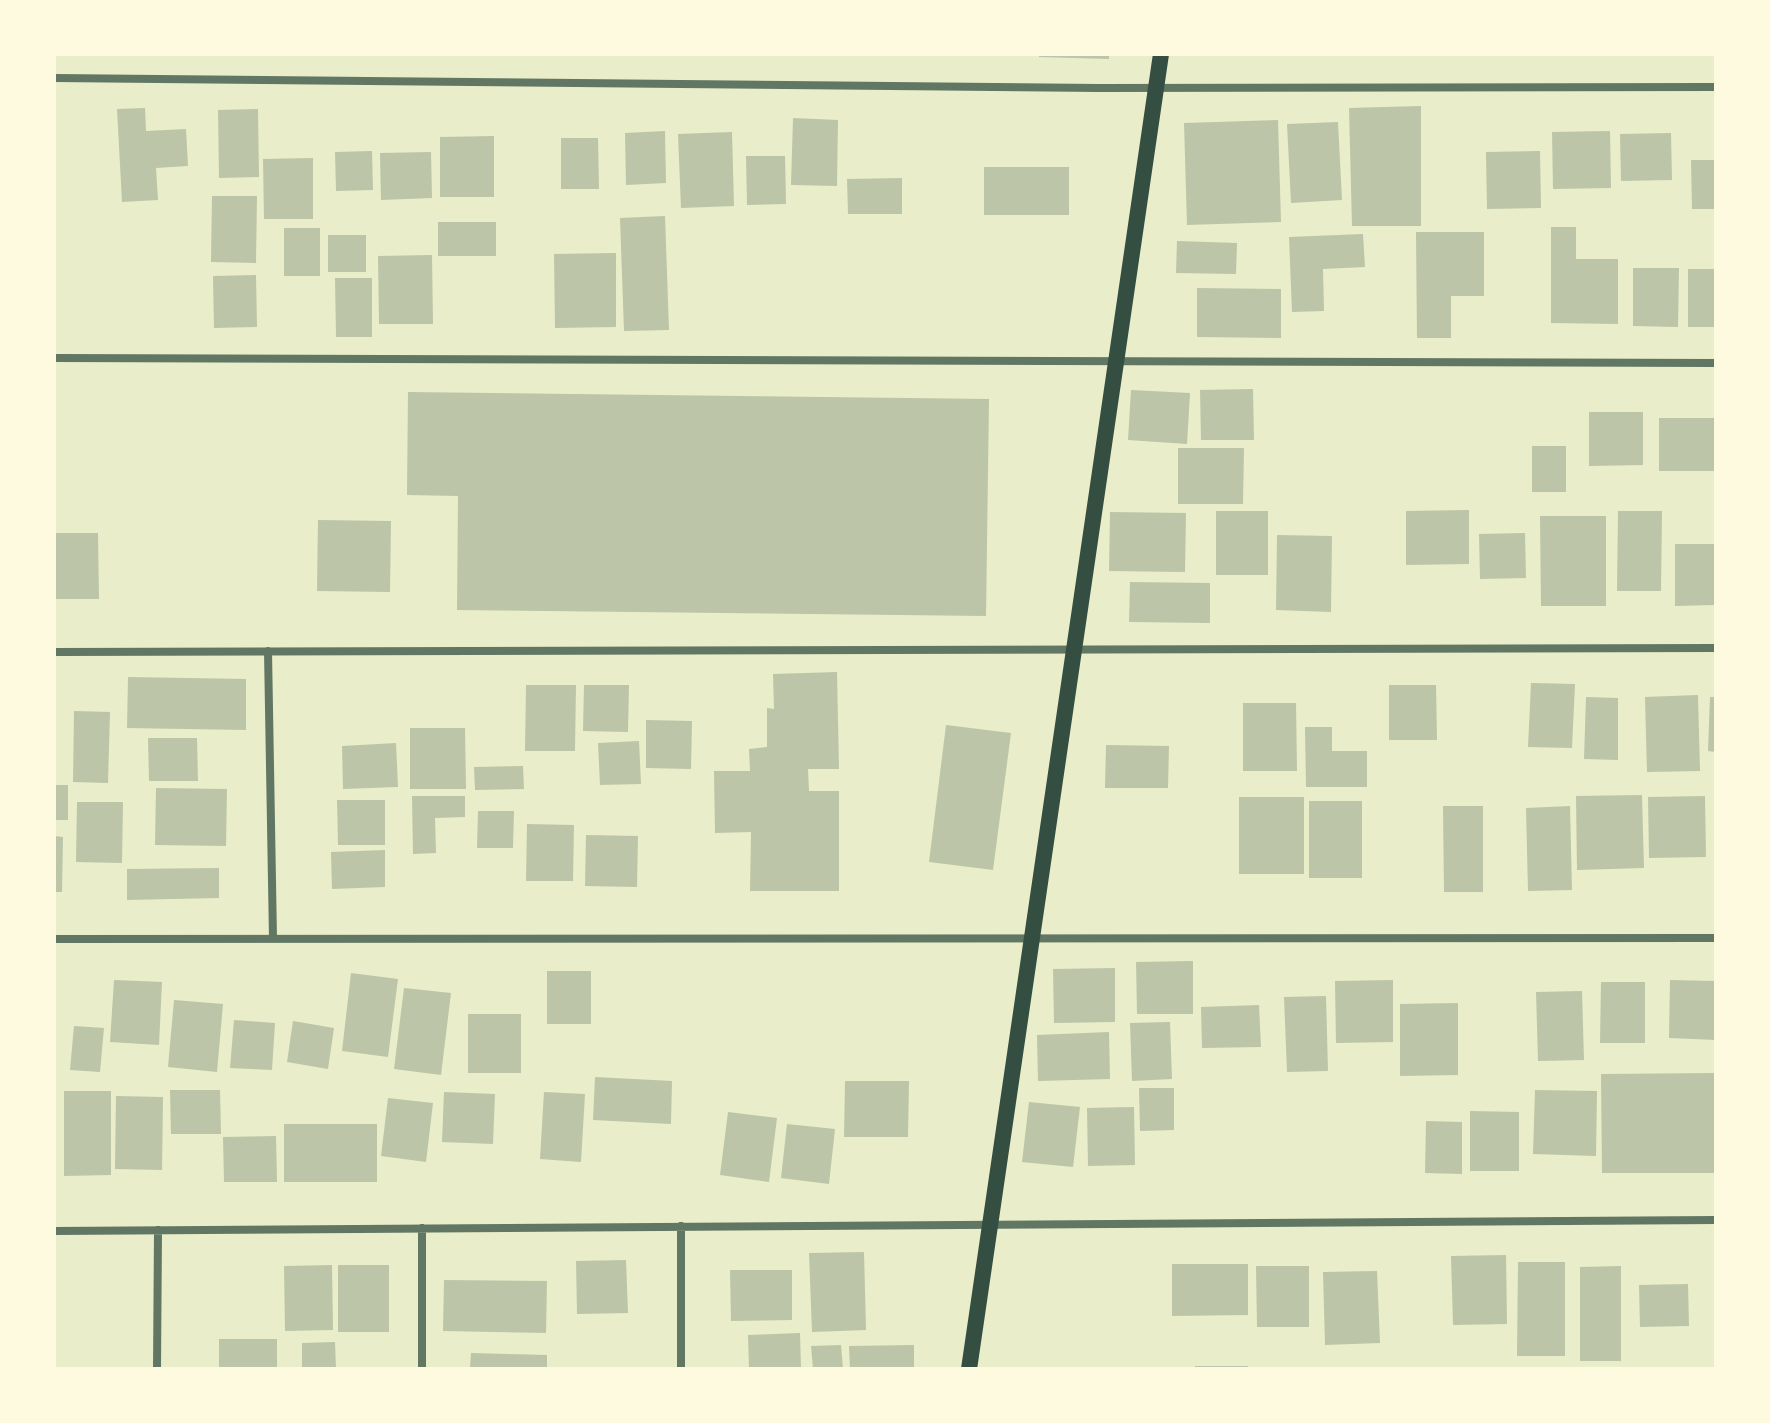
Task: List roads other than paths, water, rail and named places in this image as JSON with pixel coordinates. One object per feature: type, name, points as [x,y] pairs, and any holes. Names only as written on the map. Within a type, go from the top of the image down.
[{"type":"main road","points":[[969,1369],[1161,54]]},
{"type":"street","points":[[54,78],[1156,88],[1716,87]]},
{"type":"street","points":[[54,358],[1716,363]]},
{"type":"street","points":[[54,652],[1716,648]]},
{"type":"street","points":[[268,651],[273,939]]},
{"type":"street","points":[[54,939],[1716,938]]},
{"type":"street","points":[[54,1231],[1716,1220]]},
{"type":"street","points":[[681,1226],[681,1369]]},
{"type":"street","points":[[422,1228],[422,1369]]},
{"type":"street","points":[[157,1369],[158,1230]]}]
